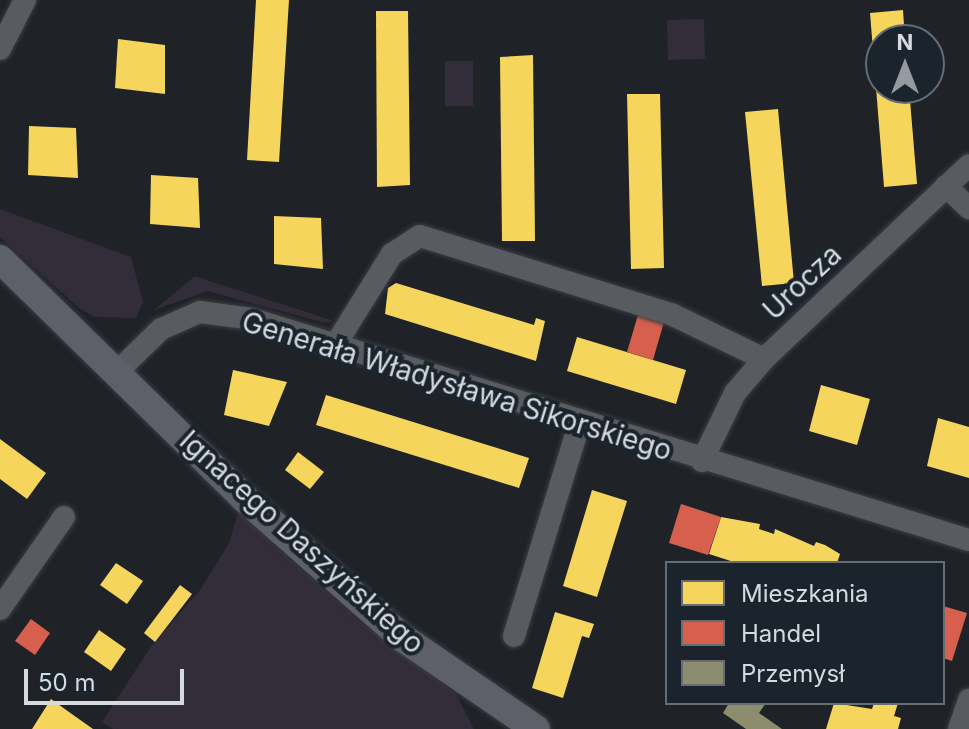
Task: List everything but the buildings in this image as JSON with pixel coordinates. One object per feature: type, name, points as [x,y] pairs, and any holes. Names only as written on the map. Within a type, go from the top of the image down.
[{"type":"main road","points":[[0,259],[116,373]]},
{"type":"main road","name":"Ignacego Daszyńskiego","points":[[116,373],[244,498],[403,638],[520,725]]},
{"type":"street","points":[[0,49],[25,0]]},
{"type":"street","name":"Urocza","points":[[702,461],[729,403],[764,359],[969,165]]},
{"type":"street","points":[[946,186],[969,208]]},
{"type":"street","points":[[334,347],[392,254],[420,236],[673,315],[764,359]]},
{"type":"street","name":"Generała Władysława Sikorskiego","points":[[116,373],[153,335],[200,312],[252,319],[702,461],[969,540]]},
{"type":"street","points":[[514,636],[580,422]]},
{"type":"street","points":[[2,601],[64,517]]},
{"type":"street","points":[[959,729],[969,700]]},
{"type":"shaded area","points":[[704,19],[705,59],[668,60],[667,20]]},
{"type":"shaded area","points":[[445,61],[473,61],[473,106],[445,106]]},
{"type":"shaded area","points":[[0,209],[131,257],[143,302],[136,318],[94,317],[79,308],[0,237]]},
{"type":"shaded area","points":[[194,277],[334,321],[325,323],[208,291],[154,310]]},
{"type":"shaded area","points":[[238,513],[361,623],[456,694],[474,729],[113,729],[102,722],[150,648],[200,590],[229,543]]}]
